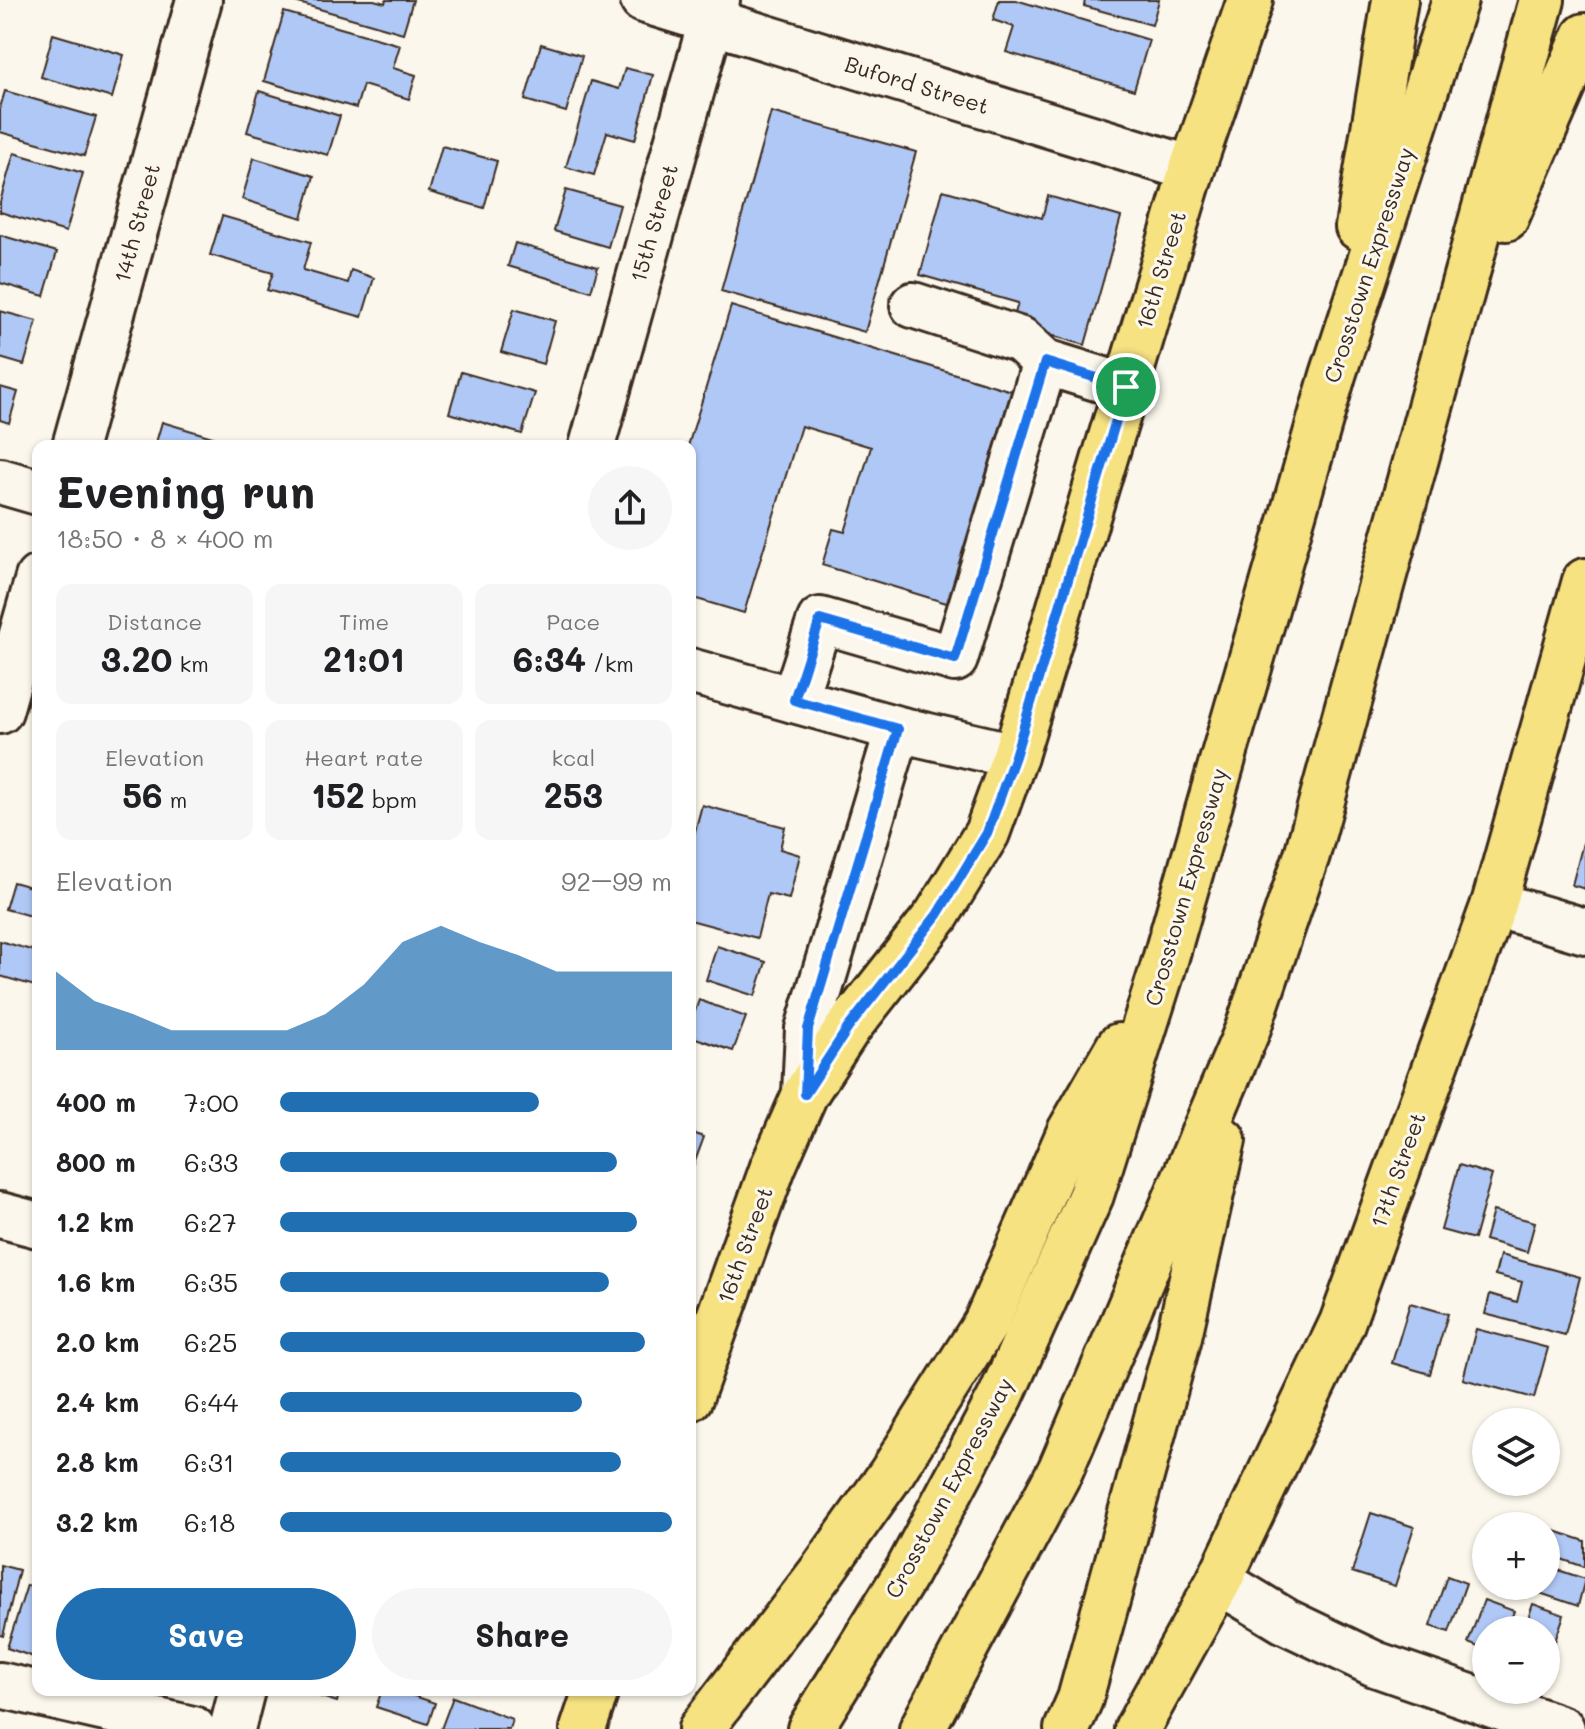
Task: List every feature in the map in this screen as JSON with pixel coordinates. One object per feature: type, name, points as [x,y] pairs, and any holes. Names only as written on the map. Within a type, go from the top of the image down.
[{"type":"main road","name":"16th Street","points":[[696,1381],[773,1167],[805,1094],[848,1028],[937,915],[987,833],[1015,756],[1192,169],[1250,0]]},
{"type":"main road","points":[[1333,375],[1395,0]]},
{"type":"main road","name":"Crosstown Expressway","points":[[810,1729],[907,1572],[1001,1396],[1091,1195],[1162,971],[1333,375],[1455,0]]},
{"type":"main road","points":[[922,1729],[1060,1471],[1247,1031],[1307,855],[1542,0]]},
{"type":"main road","points":[[1444,360],[1585,36]]},
{"type":"main road","name":"17th Street","points":[[1137,1729],[1219,1581],[1342,1323],[1494,904],[1585,581]]},
{"type":"main road","points":[[701,1729],[822,1571],[891,1474],[986,1323],[1070,1131],[1162,971]]},
{"type":"main road","points":[[1067,1729],[1080,1699],[1178,1341],[1247,1031]]},
{"type":"main road","points":[[583,1729],[594,1696]]},
{"type":"street","name":"14th Street","points":[[77,440],[199,0]]},
{"type":"street","name":"Buford Street","points":[[643,0],[714,10],[1192,169]]},
{"type":"street","name":"15th Street","points":[[594,440],[714,10]]},
{"type":"street","points":[[913,305],[1021,340],[1045,362],[1126,387]]},
{"type":"street","points":[[794,700],[820,620],[955,659],[1045,362]]},
{"type":"street","points":[[0,481],[32,490]]},
{"type":"street","points":[[0,711],[32,599]]},
{"type":"street","points":[[696,673],[898,729],[1015,756]]},
{"type":"street","name":"16th Street","points":[[805,1094],[808,1029],[898,729]]},
{"type":"street","points":[[1494,904],[1585,931]]},
{"type":"street","points":[[0,1215],[32,1223]]},
{"type":"street","points":[[1219,1581],[1285,1621],[1496,1718],[1562,1729]]},
{"type":"street","points":[[0,1685],[32,1692]]},
{"type":"street","points":[[48,1696],[193,1729]]},
{"type":"street","points":[[232,1729],[240,1696]]},
{"type":"building","points":[[288,0],[374,0],[385,3],[386,0],[413,0],[403,33]]},
{"type":"building","points":[[999,0],[1016,0],[1149,40],[1134,90],[1006,52],[1014,27],[993,20]]},
{"type":"building","points":[[1085,0],[1159,0],[1152,25],[1084,6]]},
{"type":"building","points":[[284,12],[400,45],[393,68],[416,75],[409,99],[363,85],[356,108],[264,81]]},
{"type":"building","points":[[53,34],[124,55],[112,98],[41,77]]},
{"type":"building","points":[[541,44],[582,56],[566,112],[525,100]]},
{"type":"building","points":[[625,68],[653,75],[635,140],[607,132],[594,175],[566,167],[591,81],[619,89]]},
{"type":"building","points":[[5,91],[96,117],[84,156],[0,132],[0,108]]},
{"type":"building","points":[[259,91],[340,116],[328,155],[247,132]]},
{"type":"building","points":[[771,112],[916,152],[865,332],[721,291]]},
{"type":"building","points":[[442,146],[497,161],[484,208],[429,192]]},
{"type":"building","points":[[14,153],[83,173],[66,232],[0,212]]},
{"type":"building","points":[[254,158],[314,176],[302,218],[242,199]]},
{"type":"building","points":[[566,190],[620,205],[608,247],[554,231]]},
{"type":"building","points":[[943,190],[1042,218],[1048,196],[1121,217],[1085,345],[1012,324],[1018,303],[920,275]]},
{"type":"building","points":[[222,216],[311,242],[303,270],[348,283],[351,270],[374,278],[362,317],[267,290],[273,273],[210,255]]},
{"type":"building","points":[[0,235],[57,252],[44,296],[0,283]]},
{"type":"building","points":[[515,243],[598,267],[591,291],[508,266]]},
{"type":"building","points":[[731,306],[1018,393],[953,605],[822,565],[833,529],[845,532],[871,447],[801,426],[744,613],[696,599],[696,440],[690,440]]},
{"type":"building","points":[[514,309],[555,321],[543,364],[501,352]]},
{"type":"building","points":[[0,311],[37,321],[24,365],[0,358]]},
{"type":"building","points":[[461,372],[535,393],[522,434],[449,413]]},
{"type":"building","points":[[0,387],[18,392],[9,423],[0,420]]},
{"type":"building","points":[[162,422],[223,440],[157,440]]},
{"type":"building","points":[[702,805],[785,827],[780,849],[800,855],[789,899],[768,894],[757,938],[696,922],[696,828]]},
{"type":"building","points":[[1585,843],[1585,889],[1572,885]]},
{"type":"building","points":[[13,882],[32,887],[32,916],[5,909]]},
{"type":"building","points":[[0,941],[32,950],[32,985],[0,976]]},
{"type":"building","points":[[717,946],[766,962],[755,996],[706,980]]},
{"type":"building","points":[[699,1000],[746,1017],[733,1051],[696,1038]]},
{"type":"building","points":[[696,1134],[704,1137],[696,1159]]},
{"type":"building","points":[[1459,1165],[1492,1175],[1474,1239],[1441,1230]]},
{"type":"building","points":[[1493,1211],[1535,1222],[1527,1252],[1485,1240]]},
{"type":"building","points":[[1500,1255],[1580,1277],[1565,1335],[1485,1314],[1490,1294],[1517,1302],[1522,1282],[1495,1275]]},
{"type":"building","points":[[1410,1303],[1448,1314],[1430,1374],[1392,1363]]},
{"type":"building","points":[[1476,1329],[1548,1348],[1534,1398],[1463,1379]]},
{"type":"building","points":[[1371,1513],[1414,1527],[1395,1586],[1352,1572]]},
{"type":"building","points":[[1560,1533],[1585,1541],[1585,1567],[1560,1559]]},
{"type":"building","points":[[0,1565],[19,1570],[3,1636],[0,1635]]},
{"type":"building","points":[[1560,1571],[1585,1579],[1578,1606],[1560,1600]]},
{"type":"building","points":[[1447,1576],[1466,1583],[1449,1632],[1430,1626]]},
{"type":"building","points":[[27,1585],[32,1587],[32,1656],[7,1648]]},
{"type":"building","points":[[1484,1600],[1514,1611],[1512,1616],[1478,1616]]},
{"type":"building","points":[[1533,1604],[1564,1615],[1560,1627],[1560,1616],[1529,1616]]},
{"type":"building","points":[[318,1696],[338,1696],[337,1702]]},
{"type":"building","points":[[380,1696],[415,1696],[435,1703],[428,1724],[376,1707]]},
{"type":"building","points":[[453,1697],[512,1719],[509,1729],[441,1729]]},
{"type":"route","points":[[1045,362],[1126,387],[1015,756],[987,833],[937,915],[848,1028],[805,1094],[808,1029],[898,729],[794,700],[820,620],[955,659],[1045,362]]}]
